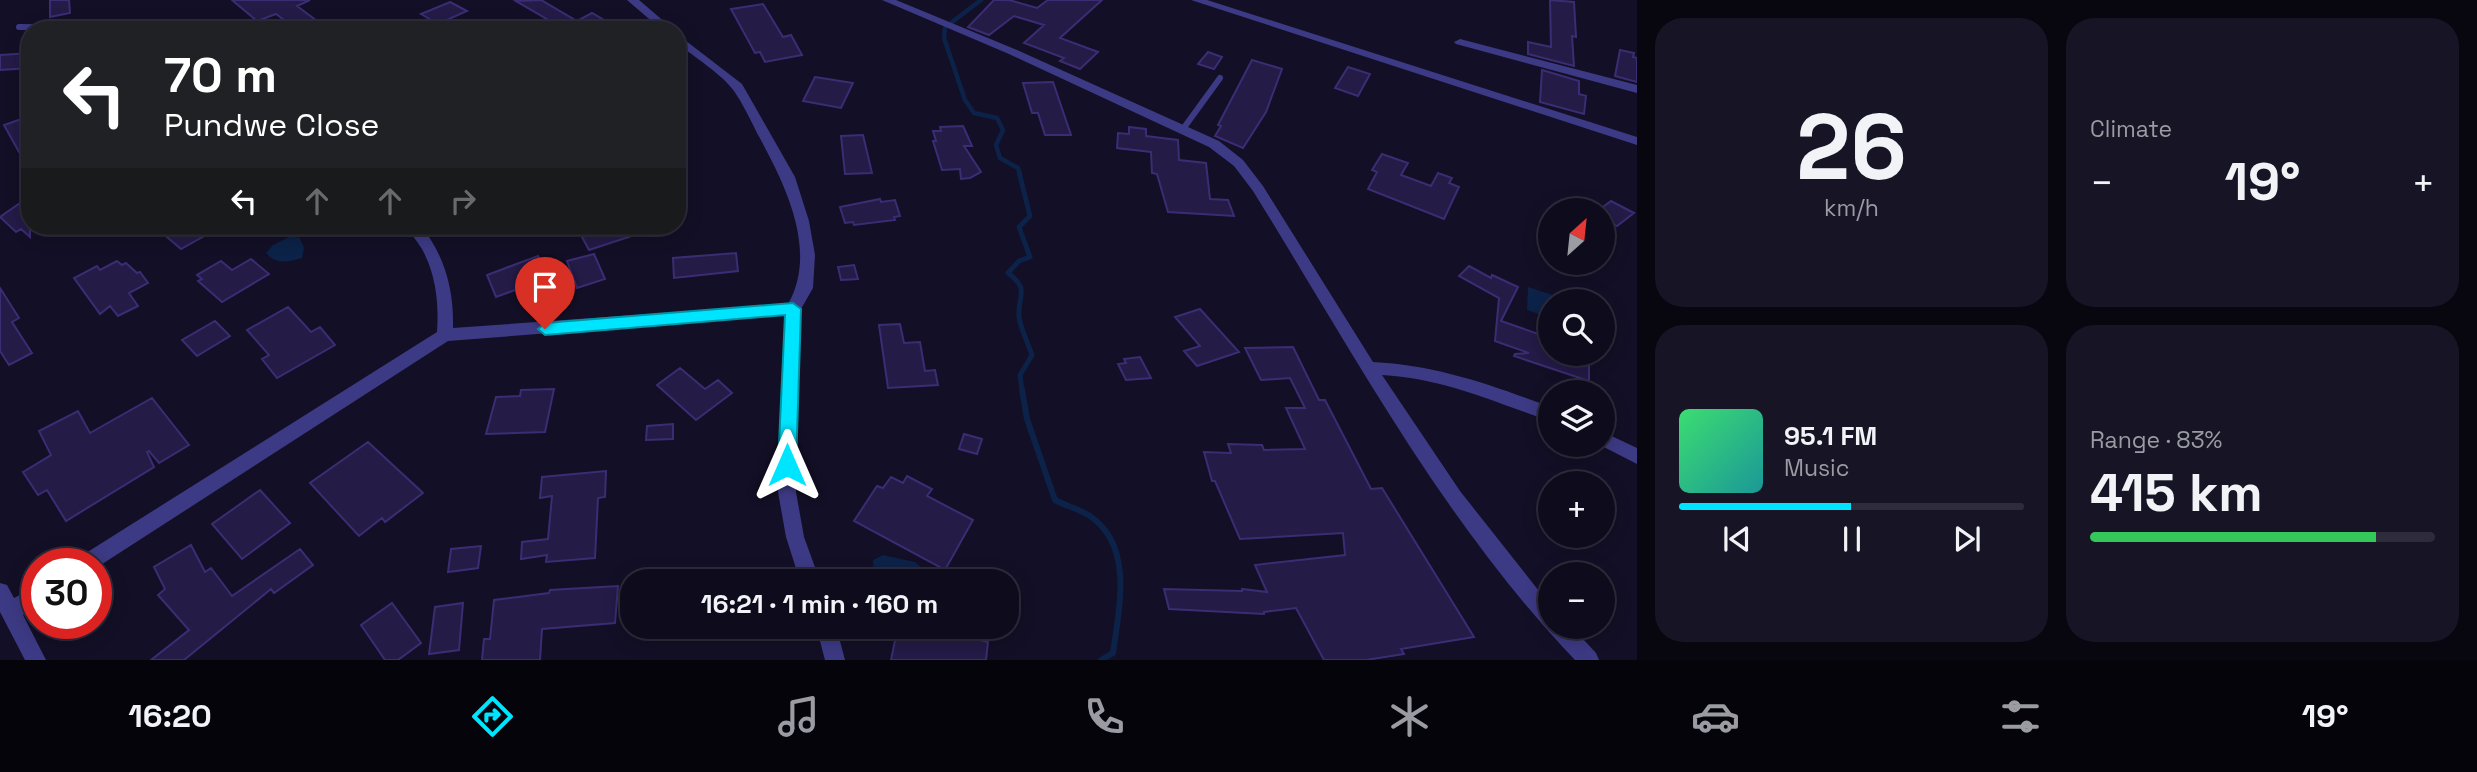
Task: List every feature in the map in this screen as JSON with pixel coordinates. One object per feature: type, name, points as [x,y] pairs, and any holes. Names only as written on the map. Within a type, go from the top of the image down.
[{"type":"street","points":[[632,0],[658,21]]},
{"type":"street","points":[[887,0],[1013,52],[1184,129],[1233,157],[1257,189],[1368,369],[1464,514],[1538,607]]},
{"type":"street","points":[[1196,0],[1637,141]]},
{"type":"street","points":[[1460,42],[1637,89]]},
{"type":"street","points":[[686,44],[738,87],[788,177],[802,221],[808,255],[805,288],[793,309],[787,492],[794,537],[806,569]]},
{"type":"street","points":[[420,235],[432,251],[441,272],[447,306],[445,335]]},
{"type":"street","points":[[110,548],[445,335],[793,309]]},
{"type":"street","points":[[1368,369],[1430,372],[1538,410]]},
{"type":"street","points":[[1615,445],[1637,456]]},
{"type":"street","points":[[0,592],[36,660]]},
{"type":"street","points":[[10,612],[21,605]]},
{"type":"street","points":[[829,639],[835,660]]},
{"type":"street","points":[[1569,639],[1589,660]]},
{"type":"lane","points":[[1184,129],[1220,78]]},
{"type":"water","points":[[291,236],[300,238],[304,248],[302,258],[278,261],[266,253],[273,245]]},
{"type":"water","points":[[1528,287],[1538,290],[1538,314],[1527,310]]},
{"type":"water","points":[[883,555],[915,562],[922,569],[873,569],[873,560]]},
{"type":"building","points":[[50,0],[69,0],[70,13],[50,17]]},
{"type":"building","points":[[232,0],[310,0],[297,6],[317,21],[285,21],[276,14],[257,21]]},
{"type":"building","points":[[541,0],[577,21],[550,21],[516,1]]},
{"type":"building","points":[[994,0],[1009,0],[1037,8],[1048,0],[1102,0],[1060,38],[1098,52],[1080,69],[1060,61],[1064,58],[1024,43],[1044,25],[1014,16],[989,35],[968,27]]},
{"type":"building","points":[[1550,0],[1574,2],[1574,66],[1528,54],[1528,42],[1551,47]]},
{"type":"building","points":[[450,2],[467,11],[445,21],[433,21],[421,14]]},
{"type":"building","points":[[763,4],[783,37],[791,35],[802,55],[765,62],[760,52],[755,53],[731,9]]},
{"type":"building","points":[[592,13],[606,21],[577,21]]},
{"type":"building","points":[[1620,50],[1634,53],[1633,57],[1637,58],[1637,82],[1615,76]]},
{"type":"building","points":[[1208,52],[1222,57],[1214,69],[1198,64]]},
{"type":"building","points":[[21,54],[21,69],[0,70],[0,55]]},
{"type":"building","points":[[1252,60],[1282,69],[1266,112],[1243,148],[1215,136],[1221,126],[1218,125]]},
{"type":"building","points":[[1348,67],[1370,74],[1358,96],[1335,88]]},
{"type":"building","points":[[1542,70],[1579,81],[1579,94],[1586,96],[1584,114],[1540,102]]},
{"type":"building","points":[[815,77],[853,83],[841,108],[803,101]]},
{"type":"building","points":[[1053,82],[1071,135],[1045,135],[1038,113],[1032,113],[1023,83]]},
{"type":"building","points":[[21,119],[21,151],[19,152],[4,125]]},
{"type":"building","points":[[963,126],[972,146],[964,146],[981,172],[961,179],[960,169],[942,170],[933,141],[936,141],[933,131],[941,131],[940,127]]},
{"type":"building","points":[[1129,127],[1146,129],[1146,136],[1178,140],[1179,160],[1206,163],[1210,199],[1228,200],[1234,216],[1168,212],[1157,174],[1152,173],[1151,152],[1117,148],[1118,133],[1129,134]]},
{"type":"building","points":[[863,135],[872,173],[845,174],[841,136]]},
{"type":"building","points":[[1382,154],[1408,163],[1401,175],[1431,186],[1438,173],[1452,178],[1449,183],[1459,187],[1444,219],[1368,189],[1377,172],[1372,170]]},
{"type":"building","points":[[880,199],[881,202],[895,200],[900,216],[894,217],[895,220],[854,225],[853,222],[845,223],[840,207]]},
{"type":"building","points":[[21,202],[21,229],[16,232],[0,217]]},
{"type":"building","points":[[1615,203],[1634,213],[1615,225]]},
{"type":"building","points":[[165,235],[206,235],[181,249]]},
{"type":"building","points":[[581,235],[635,235],[589,250]]},
{"type":"building","points":[[736,253],[738,271],[674,278],[673,258]]},
{"type":"building","points":[[594,254],[605,279],[577,288],[567,261]]},
{"type":"building","points":[[538,256],[548,278],[496,297],[487,275]]},
{"type":"building","points":[[251,259],[269,274],[222,302],[198,281],[202,279],[197,275],[221,261],[232,270]]},
{"type":"building","points":[[117,261],[122,265],[126,263],[137,273],[140,272],[148,283],[129,293],[138,306],[118,316],[110,306],[100,314],[74,278],[97,266],[100,270]]},
{"type":"building","points":[[854,265],[858,279],[841,280],[838,267]]},
{"type":"building","points":[[1469,266],[1491,278],[1492,275],[1518,287],[1501,321],[1538,334],[1538,364],[1514,356],[1529,353],[1495,341],[1499,298],[1459,276]]},
{"type":"building","points":[[0,288],[19,318],[12,322],[32,353],[9,365],[0,351]]},
{"type":"building","points":[[288,307],[311,332],[320,327],[335,345],[277,378],[262,359],[269,355],[247,330]]},
{"type":"building","points":[[1200,309],[1239,352],[1197,366],[1184,351],[1200,346],[1175,317]]},
{"type":"building","points":[[215,321],[230,336],[197,356],[182,340]]},
{"type":"building","points":[[900,324],[904,343],[920,342],[925,371],[935,370],[938,385],[888,388],[879,325]]},
{"type":"building","points":[[1293,347],[1319,400],[1325,400],[1371,489],[1382,488],[1474,637],[1401,649],[1404,654],[1366,660],[1324,660],[1296,608],[1264,614],[1169,609],[1164,589],[1242,589],[1267,592],[1255,565],[1345,555],[1343,533],[1240,539],[1215,481],[1212,481],[1204,452],[1231,453],[1228,444],[1262,445],[1264,450],[1305,449],[1286,408],[1305,408],[1290,378],[1261,380],[1245,348]]},
{"type":"building","points":[[1140,357],[1151,378],[1126,380],[1118,364],[1126,363],[1124,359]]},
{"type":"building","points":[[1544,366],[1589,366],[1589,380]]},
{"type":"building","points":[[680,368],[705,389],[718,380],[732,393],[696,420],[657,385]]},
{"type":"building","points":[[554,389],[545,432],[486,434],[496,397],[520,396],[521,390]]},
{"type":"building","points":[[152,398],[189,445],[159,463],[147,452],[154,467],[66,521],[47,490],[38,495],[23,472],[51,455],[39,431],[78,411],[90,433]]},
{"type":"building","points":[[673,424],[673,439],[646,440],[647,426]]},
{"type":"building","points":[[964,434],[982,439],[977,454],[959,449]]},
{"type":"building","points":[[368,442],[423,493],[385,522],[382,518],[359,536],[310,483]]},
{"type":"building","points":[[606,471],[605,497],[598,498],[595,558],[546,562],[547,555],[521,559],[522,542],[548,539],[552,496],[540,498],[542,477]]},
{"type":"building","points":[[907,476],[932,489],[927,496],[973,520],[946,569],[854,521],[877,486],[883,488],[891,477],[903,483]]},
{"type":"building","points":[[260,490],[290,523],[242,559],[212,524]]},
{"type":"building","points":[[191,545],[205,572],[211,568],[232,596],[300,549],[313,565],[274,593],[271,589],[184,660],[151,660],[189,630],[158,595],[165,589],[154,567]]},
{"type":"building","points":[[481,546],[478,568],[448,572],[451,549]]},
{"type":"building","points":[[618,586],[615,623],[542,629],[540,660],[482,660],[484,639],[490,639],[494,600],[549,593],[550,590]]},
{"type":"building","points":[[392,603],[421,643],[398,660],[385,660],[361,625]]},
{"type":"building","points":[[463,603],[459,650],[429,654],[435,607]]},
{"type":"building","points":[[895,639],[976,639],[988,642],[986,660],[891,660]]},
{"type":"waterway","points":[[952,22],[981,0]]},
{"type":"waterway","points":[[945,28],[944,38],[965,100],[974,113],[997,118],[1003,130],[996,145],[1000,158],[1018,168],[1020,174]]},
{"type":"waterway","points":[[1019,172],[1030,216],[1019,227],[1030,257],[1019,261],[1008,273],[1021,289],[1019,317],[1032,355],[1020,375],[1022,390]]},
{"type":"waterway","points":[[1022,389],[1027,419],[1055,500],[1090,516],[1104,529],[1113,544],[1118,561],[1120,598],[1113,653],[1101,660]]},
{"type":"route","points":[[545,329],[793,309],[787,465]]}]
